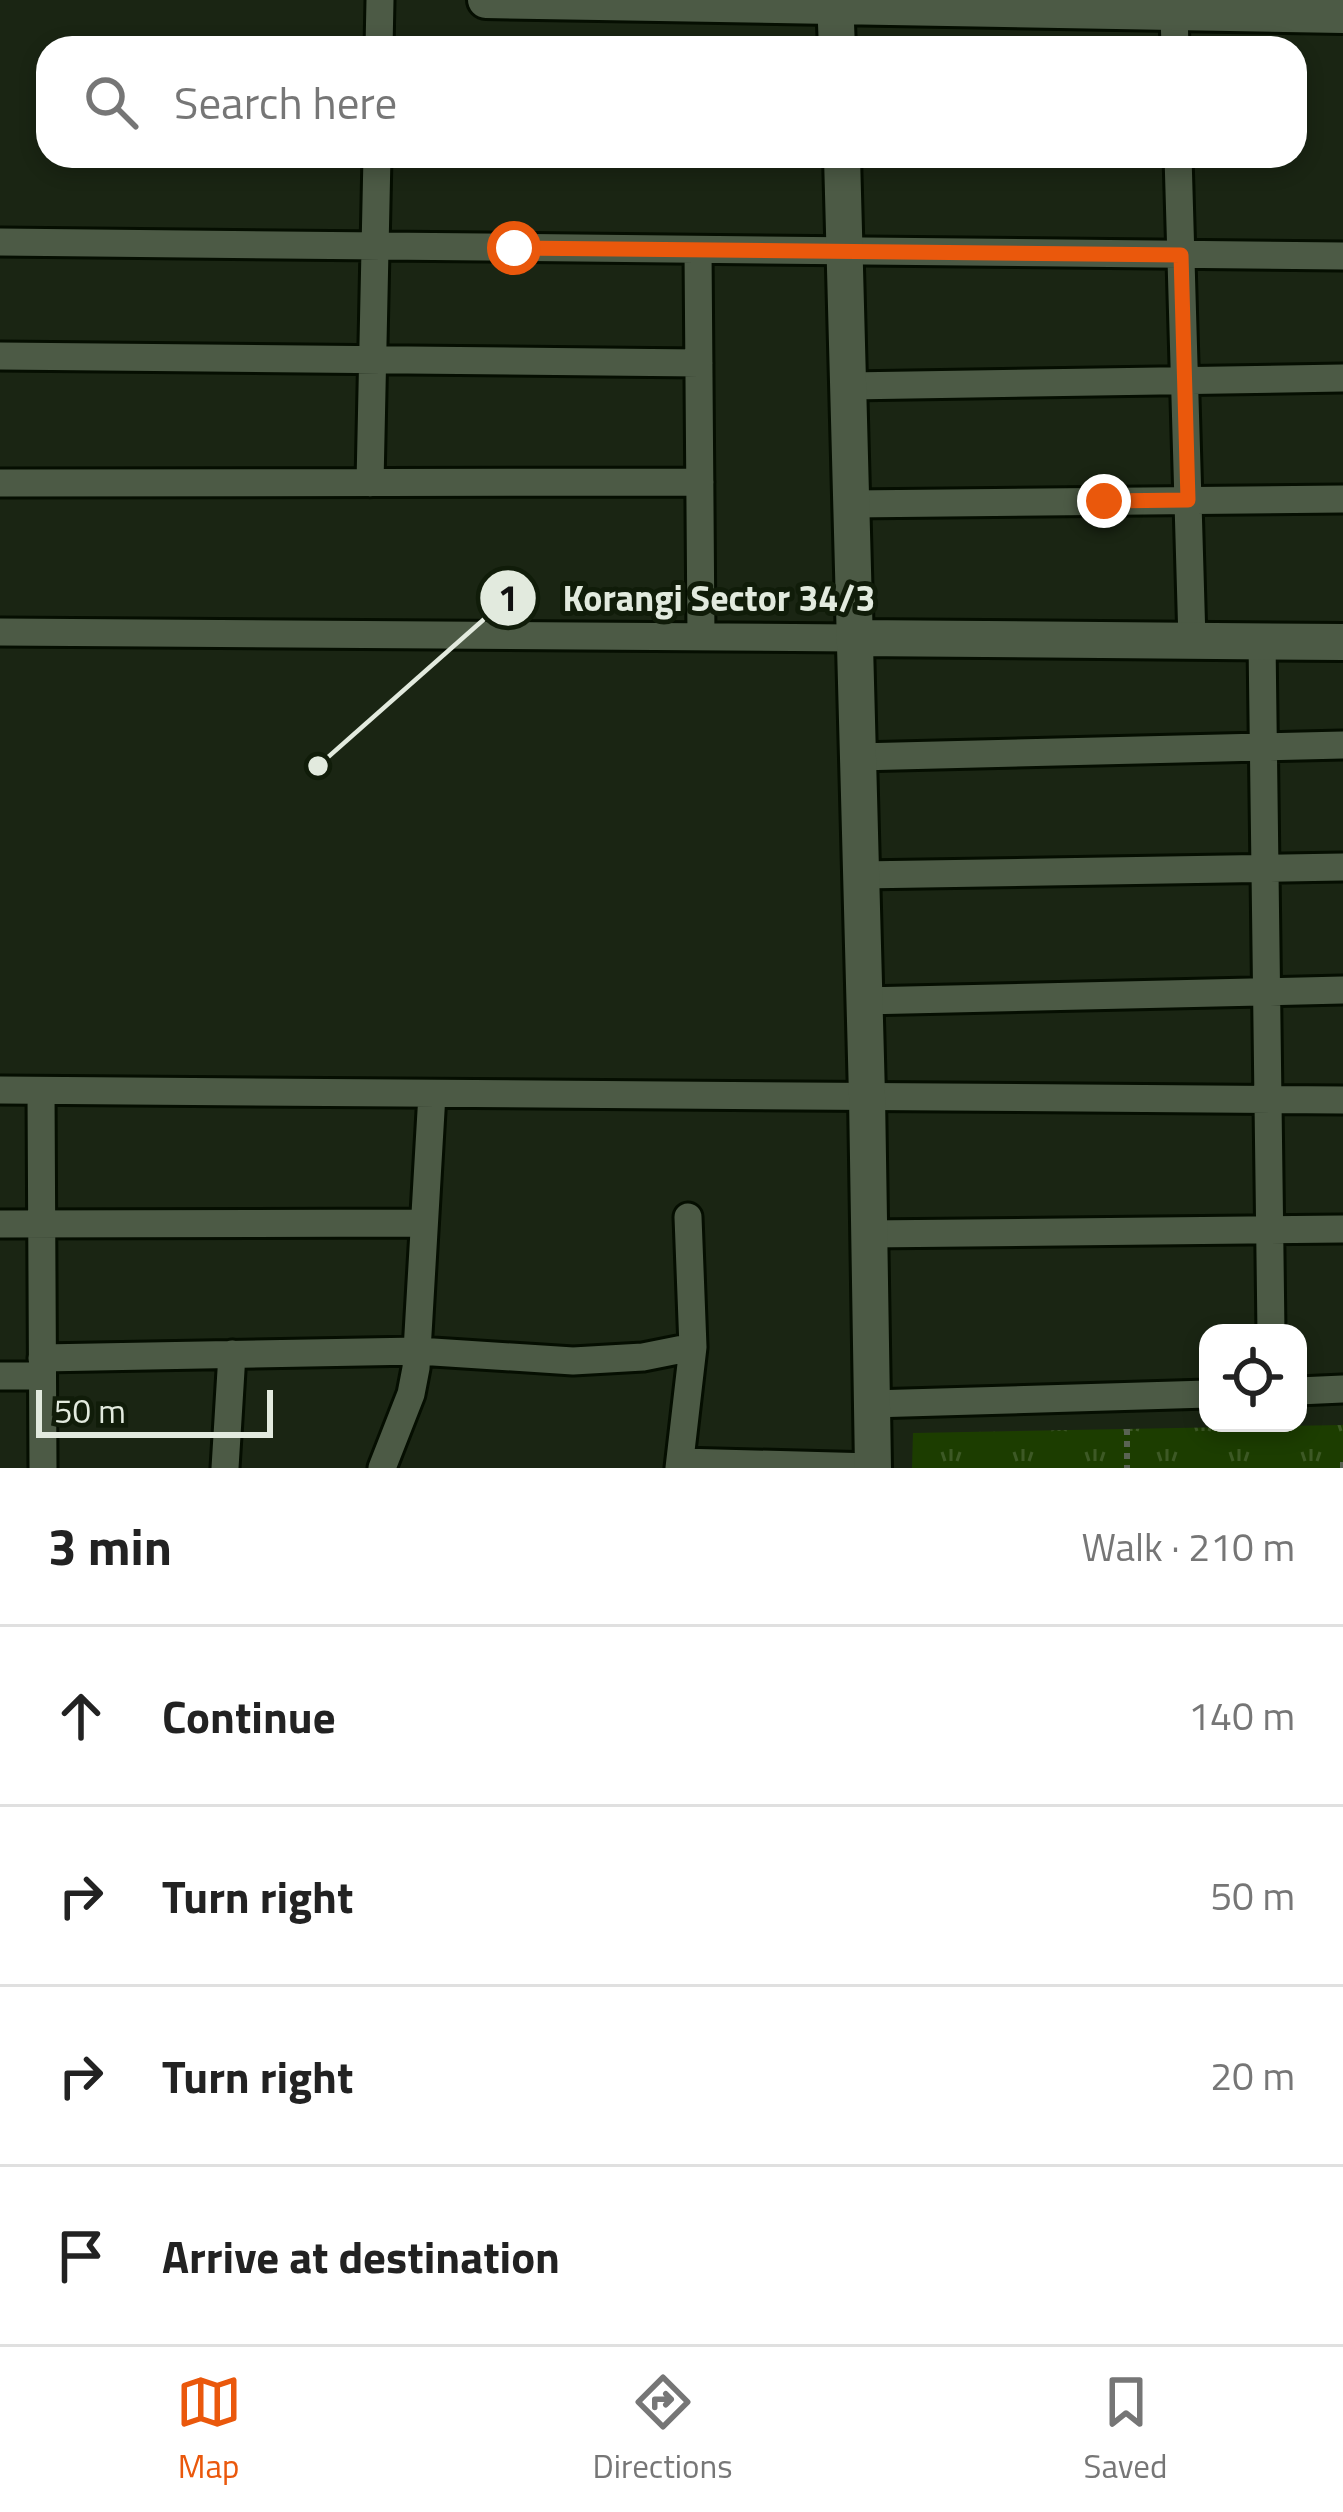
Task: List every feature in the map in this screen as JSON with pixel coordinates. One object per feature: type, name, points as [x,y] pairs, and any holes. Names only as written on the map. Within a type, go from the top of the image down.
[{"type":"street","points":[[379,36],[380,0]]},
{"type":"street","points":[[487,0],[835,4],[1174,30],[1343,16]]},
{"type":"street","points":[[835,4],[836,36]]},
{"type":"street","points":[[370,482],[377,168]]},
{"type":"street","points":[[688,1216],[693,1347],[680,1465],[873,1468],[868,1096],[842,168]]},
{"type":"street","points":[[1178,168],[1192,641]]},
{"type":"street","points":[[0,242],[1343,256]]},
{"type":"street","points":[[698,250],[701,637]]},
{"type":"street","points":[[0,356],[699,363]]},
{"type":"street","points":[[849,386],[1343,378]]},
{"type":"street","points":[[0,483],[700,482]]},
{"type":"street","points":[[851,504],[1343,499]]},
{"type":"street","points":[[0,632],[1343,641]]},
{"type":"street","points":[[1262,641],[1271,1324]]},
{"type":"street","points":[[857,757],[1343,745]]},
{"type":"street","points":[[860,875],[1343,867]]},
{"type":"street","points":[[862,1001],[1343,990]]},
{"type":"street","points":[[0,1090],[1343,1100]]},
{"type":"street","points":[[41,1091],[43,1468]]},
{"type":"street","points":[[382,1468],[411,1394],[418,1351],[431,1094]]},
{"type":"street","points":[[0,1224],[423,1222]]},
{"type":"street","points":[[867,1234],[1343,1229]]},
{"type":"street","points":[[0,1376],[42,1367],[232,1354],[418,1351],[573,1361],[619,1360],[693,1347]]},
{"type":"street","points":[[225,1468],[232,1354]]},
{"type":"street","points":[[1307,1391],[1343,1389]]},
{"type":"street","points":[[871,1404],[1199,1394]]},
{"type":"path","points":[[1127,1429],[1127,1468]]},
{"type":"green space","points":[[1343,1425],[1343,1468],[912,1468],[913,1433],[1199,1428],[1199,1432],[1307,1432],[1307,1426]]},
{"type":"place","name":"Korangi Sector 34/3","points":[[318,766]]},
{"type":"route","points":[[514,248],[1181,255],[1188,500],[1104,501]]}]
